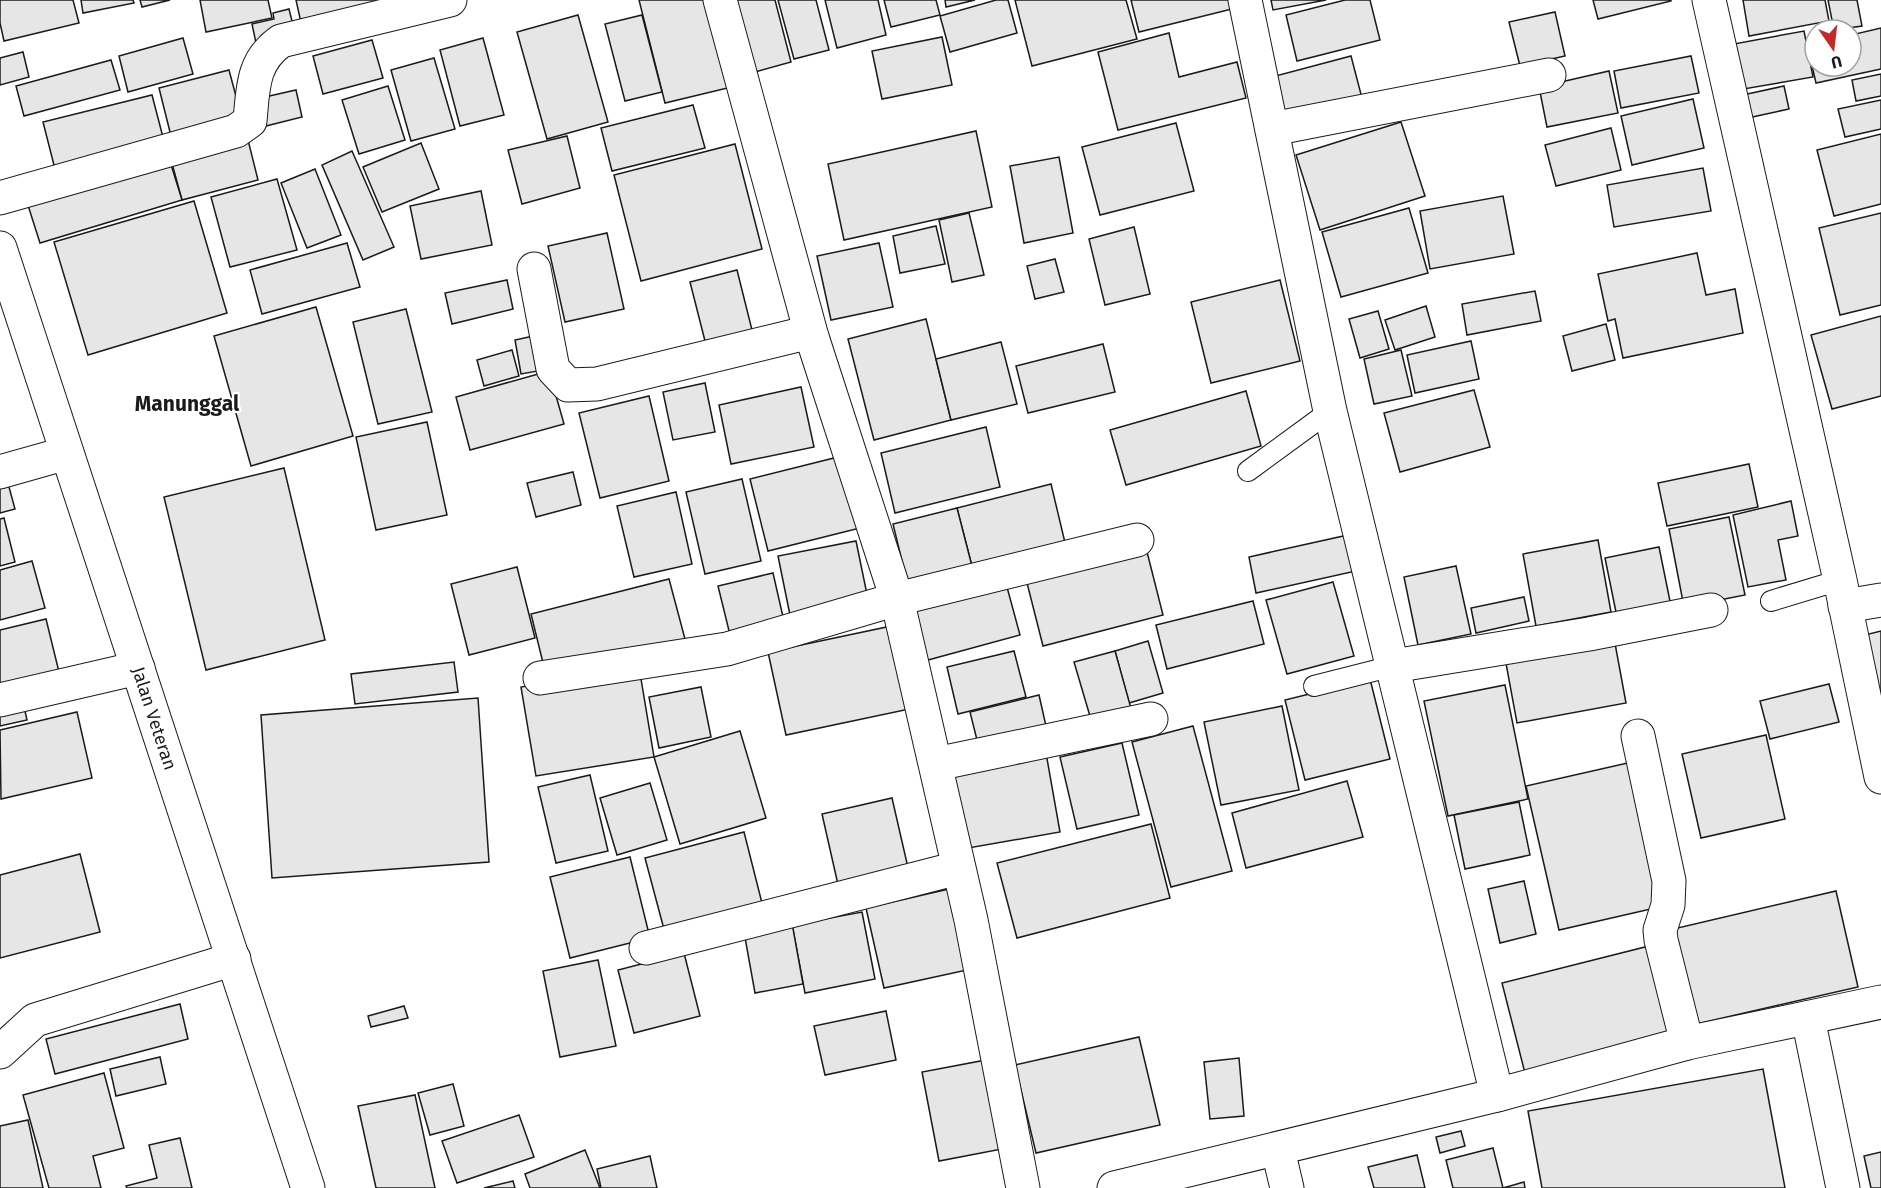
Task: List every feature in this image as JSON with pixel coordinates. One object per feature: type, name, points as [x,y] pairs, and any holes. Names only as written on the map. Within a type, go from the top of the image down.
[{"type":"street","points":[[0,198],[236,131],[250,121],[254,76],[263,57],[281,41],[450,0]]},
{"type":"street","points":[[720,0],[812,337],[897,599],[971,920],[1023,1188]]},
{"type":"street","points":[[1245,0],[1330,411],[1497,1095]]},
{"type":"street","points":[[1709,0],[1843,593],[1881,777]]},
{"type":"street","points":[[1272,129],[1550,75]]},
{"type":"street","name":"Jalan Veteran","points":[[1,257],[68,453],[308,1188]]},
{"type":"street","points":[[534,269],[553,369],[568,385],[597,384],[798,335],[812,337]]},
{"type":"street","points":[[0,472],[68,453]]},
{"type":"street","points":[[540,678],[727,649],[897,599],[1137,540]]},
{"type":"street","points":[[1843,593],[1881,600]]},
{"type":"street","points":[[1393,666],[1589,634],[1711,610]]},
{"type":"street","points":[[0,700],[138,668]]},
{"type":"street","points":[[936,764],[1151,719]]},
{"type":"street","points":[[1638,736],[1669,881],[1668,905],[1660,930],[1661,940],[1687,1043]]},
{"type":"street","points":[[645,948],[958,868]]},
{"type":"street","points":[[0,1052],[36,1020],[234,959]]},
{"type":"street","points":[[1113,1188],[1278,1150],[1497,1095],[1687,1043],[1881,1002]]},
{"type":"street","points":[[1808,1018],[1843,1188]]},
{"type":"street","points":[[1278,1150],[1287,1188]]},
{"type":"lane","points":[[1248,471],[1330,411]]},
{"type":"lane","points":[[1772,601],[1843,593]]},
{"type":"lane","points":[[1314,686],[1393,666]]},
{"type":"building","points":[[0,0],[73,0],[79,23],[4,41],[0,23]]},
{"type":"building","points":[[81,0],[133,0],[134,3],[83,13]]},
{"type":"building","points":[[140,0],[170,0],[142,7]]},
{"type":"building","points":[[200,0],[268,0],[272,18],[206,32]]},
{"type":"building","points":[[296,0],[377,0],[379,10],[302,27]]},
{"type":"building","points":[[639,0],[718,0],[740,85],[665,103]]},
{"type":"building","points":[[732,0],[775,0],[791,62],[751,73]]},
{"type":"building","points":[[778,0],[816,0],[829,50],[794,59]]},
{"type":"building","points":[[825,0],[878,0],[886,35],[837,48]]},
{"type":"building","points":[[884,0],[936,0],[940,15],[891,27]]},
{"type":"building","points":[[945,0],[975,0],[946,7]]},
{"type":"building","points":[[996,0],[1008,0],[1017,33],[950,52],[940,16]]},
{"type":"building","points":[[1015,0],[1126,0],[1137,39],[1032,66]]},
{"type":"building","points":[[1131,0],[1238,0],[1240,7],[1139,32]]},
{"type":"building","points":[[1271,0],[1326,0],[1273,10]]},
{"type":"building","points":[[1345,0],[1370,0],[1380,40],[1297,61],[1286,15]]},
{"type":"building","points":[[1593,0],[1671,0],[1671,1],[1598,19]]},
{"type":"building","points":[[1743,0],[1825,0],[1828,18],[1803,18],[1803,26],[1749,36]]},
{"type":"building","points":[[1828,0],[1857,0],[1860,18],[1832,18]]},
{"type":"building","points":[[289,9],[293,25],[256,43],[252,24],[274,19],[273,13]]},
{"type":"building","points":[[1555,12],[1565,56],[1520,66],[1509,22]]},
{"type":"building","points":[[578,15],[608,122],[547,139],[517,32]]},
{"type":"building","points":[[642,15],[662,92],[625,101],[605,24]]},
{"type":"building","points":[[1881,28],[1881,69],[1863,73],[1863,32]]},
{"type":"building","points":[[1803,31],[1803,78],[1807,78],[1732,91],[1723,46]]},
{"type":"building","points":[[1169,33],[1179,77],[1237,62],[1246,98],[1118,130],[1098,52]]},
{"type":"building","points":[[942,37],[952,85],[882,99],[872,51]]},
{"type":"building","points":[[183,38],[193,74],[128,92],[119,56]]},
{"type":"building","points":[[483,38],[504,115],[460,126],[440,50]]},
{"type":"building","points":[[372,40],[383,78],[323,94],[313,56]]},
{"type":"building","points":[[23,52],[29,77],[0,85],[0,58]]},
{"type":"building","points":[[1351,56],[1363,102],[1280,125],[1268,78]]},
{"type":"building","points":[[1691,56],[1699,93],[1621,108],[1614,71]]},
{"type":"building","points":[[434,58],[455,129],[411,141],[391,70]]},
{"type":"building","points":[[111,60],[120,90],[24,116],[16,86]]},
{"type":"building","points":[[229,70],[242,119],[171,136],[159,88]]},
{"type":"building","points":[[1609,71],[1618,113],[1547,127],[1539,87]]},
{"type":"building","points":[[1881,74],[1881,96],[1856,101],[1852,80]]},
{"type":"building","points":[[1815,78],[1839,78],[1816,83]]},
{"type":"building","points":[[388,86],[405,140],[359,154],[342,100]]},
{"type":"building","points":[[1784,86],[1789,109],[1743,119],[1738,96]]},
{"type":"building","points":[[296,90],[302,117],[262,127],[256,99]]},
{"type":"building","points":[[152,95],[165,145],[56,173],[43,122]]},
{"type":"building","points":[[1693,99],[1704,148],[1632,165],[1621,116]]},
{"type":"building","points":[[1881,100],[1881,129],[1845,137],[1838,109]]},
{"type":"building","points":[[693,105],[705,148],[612,171],[601,128]]},
{"type":"building","points":[[1401,122],[1425,196],[1320,230],[1296,155]]},
{"type":"building","points":[[1176,123],[1194,191],[1100,215],[1082,147]]},
{"type":"building","points":[[1611,128],[1621,170],[1556,186],[1545,145]]},
{"type":"building","points":[[976,131],[992,207],[844,240],[828,164]]},
{"type":"building","points":[[1881,134],[1881,204],[1834,216],[1817,150]]},
{"type":"building","points":[[247,136],[258,180],[182,200],[170,156]]},
{"type":"building","points":[[567,136],[580,188],[522,204],[508,150]]},
{"type":"building","points":[[421,143],[439,189],[382,212],[363,167]]},
{"type":"building","points":[[735,144],[762,249],[641,281],[614,175]]},
{"type":"building","points":[[352,151],[394,247],[363,260],[322,165]]},
{"type":"building","points":[[168,155],[182,200],[40,243],[26,199]]},
{"type":"building","points":[[1059,157],[1073,233],[1024,243],[1010,166]]},
{"type":"building","points":[[1703,168],[1711,211],[1614,227],[1607,185]]},
{"type":"building","points":[[315,169],[341,235],[307,248],[281,183]]},
{"type":"building","points":[[277,179],[297,250],[230,267],[211,197]]},
{"type":"building","points":[[481,191],[492,245],[421,259],[410,206]]},
{"type":"building","points":[[1503,196],[1514,254],[1430,269],[1420,211]]},
{"type":"building","points":[[194,201],[227,313],[88,355],[54,242]]},
{"type":"building","points":[[1409,208],[1428,273],[1341,297],[1322,232]]},
{"type":"building","points":[[969,213],[984,275],[952,282],[939,220]]},
{"type":"building","points":[[1881,213],[1881,305],[1840,315],[1819,228]]},
{"type":"building","points":[[936,226],[945,264],[900,273],[893,236]]},
{"type":"building","points":[[1134,227],[1150,294],[1105,305],[1089,239]]},
{"type":"building","points":[[607,233],[624,309],[565,322],[548,246]]},
{"type":"building","points":[[347,243],[360,287],[262,314],[250,270]]},
{"type":"building","points":[[879,243],[893,307],[831,320],[817,256]]},
{"type":"building","points":[[1697,253],[1706,295],[1735,289],[1743,333],[1623,358],[1615,319],[1608,321],[1598,274]]},
{"type":"building","points":[[1055,259],[1064,292],[1035,299],[1027,266]]},
{"type":"building","points":[[737,270],[752,330],[705,341],[690,282]]},
{"type":"building","points":[[507,280],[513,309],[452,324],[445,293]]},
{"type":"building","points":[[1280,280],[1300,361],[1211,383],[1191,302]]},
{"type":"building","points":[[1535,291],[1541,321],[1467,335],[1462,304]]},
{"type":"building","points":[[1426,306],[1435,337],[1395,350],[1385,320]]},
{"type":"building","points":[[316,307],[353,436],[251,466],[214,336]]},
{"type":"building","points":[[406,309],[432,412],[378,424],[353,322]]},
{"type":"building","points":[[1378,311],[1389,349],[1360,358],[1349,319]]},
{"type":"building","points":[[1881,316],[1881,396],[1832,409],[1811,335]]},
{"type":"building","points":[[926,319],[951,420],[874,440],[848,339]]},
{"type":"building","points":[[1606,324],[1615,360],[1572,371],[1563,336]]},
{"type":"building","points":[[538,335],[544,370],[521,374],[515,340]]},
{"type":"building","points":[[1471,341],[1479,379],[1415,393],[1407,355]]},
{"type":"building","points":[[1001,342],[1017,404],[951,420],[936,359]]},
{"type":"building","points":[[1103,344],[1115,392],[1028,413],[1016,366]]},
{"type":"building","points":[[512,350],[519,376],[484,386],[477,360]]},
{"type":"building","points":[[1401,350],[1412,396],[1374,404],[1364,359]]},
{"type":"building","points":[[549,371],[564,424],[470,450],[456,397]]},
{"type":"building","points":[[705,383],[715,432],[673,440],[663,392]]},
{"type":"building","points":[[801,387],[814,447],[731,464],[719,405]]},
{"type":"building","points":[[1474,390],[1490,447],[1400,472],[1384,413]]},
{"type":"building","points":[[1246,391],[1261,446],[1126,485],[1110,430]]},
{"type":"building","points":[[649,396],[669,481],[600,498],[579,413]]},
{"type":"building","points":[[427,422],[447,515],[376,530],[356,437]]},
{"type":"building","points":[[986,427],[1000,487],[895,513],[881,453]]},
{"type":"building","points":[[842,456],[860,528],[768,551],[750,479]]},
{"type":"building","points":[[1749,464],[1758,507],[1667,526],[1658,483]]},
{"type":"building","points":[[284,468],[325,640],[206,670],[164,497]]},
{"type":"building","points":[[573,472],[581,505],[536,517],[527,483]]},
{"type":"building","points":[[6,476],[15,509],[0,513],[0,477]]},
{"type":"building","points":[[742,479],[761,561],[705,574],[686,492]]},
{"type":"building","points":[[1051,484],[1067,551],[974,574],[957,508]]},
{"type":"building","points":[[676,492],[692,564],[634,577],[617,506]]},
{"type":"building","points":[[1791,501],[1798,536],[1778,540],[1786,580],[1748,587],[1733,515]]},
{"type":"building","points":[[957,508],[974,574],[909,590],[893,524]]},
{"type":"building","points":[[1729,517],[1745,595],[1684,607],[1669,529]]},
{"type":"building","points":[[4,518],[15,562],[0,566],[0,519]]},
{"type":"building","points":[[1348,535],[1356,571],[1256,593],[1249,557]]},
{"type":"building","points":[[1598,540],[1611,612],[1536,626],[1523,554]]},
{"type":"building","points":[[856,541],[869,604],[791,620],[778,556]]},
{"type":"building","points":[[1145,544],[1163,615],[1043,646],[1025,575]]},
{"type":"building","points":[[1659,547],[1672,611],[1618,622],[1605,558]]},
{"type":"building","points":[[32,561],[45,608],[0,620],[0,570]]},
{"type":"building","points":[[1456,566],[1471,634],[1418,645],[1404,577]]},
{"type":"building","points":[[517,567],[535,638],[469,655],[451,584]]},
{"type":"building","points":[[773,573],[786,630],[732,643],[718,586]]},
{"type":"building","points":[[1004,576],[1020,635],[917,663],[901,604]]},
{"type":"building","points":[[669,579],[685,639],[546,675],[531,614]]},
{"type":"building","points":[[1333,582],[1354,656],[1287,674],[1266,600]]},
{"type":"building","points":[[1524,597],[1529,621],[1476,633],[1471,608]]},
{"type":"building","points":[[1253,601],[1264,644],[1167,669],[1156,625]]},
{"type":"building","points":[[46,619],[60,676],[0,690],[0,630]]},
{"type":"building","points":[[901,624],[919,707],[786,735],[768,652]]},
{"type":"building","points":[[1881,631],[1881,696],[1868,699],[1853,638]]},
{"type":"building","points":[[1614,638],[1626,703],[1517,723],[1505,658]]},
{"type":"building","points":[[1148,641],[1163,693],[1129,703],[1115,651]]},
{"type":"building","points":[[1014,651],[1026,697],[958,714],[947,667]]},
{"type":"building","points":[[1115,651],[1132,712],[1092,723],[1074,662]]},
{"type":"building","points":[[454,662],[458,692],[355,704],[351,674]]},
{"type":"building","points":[[639,667],[654,757],[536,776],[521,687]]},
{"type":"building","points":[[1370,679],[1390,759],[1305,780],[1285,700]]},
{"type":"building","points":[[1829,684],[1839,722],[1770,739],[1760,701]]},
{"type":"building","points":[[1505,685],[1528,799],[1448,816],[1424,701]]},
{"type":"building","points":[[701,687],[711,737],[659,748],[649,697]]},
{"type":"building","points":[[1039,695],[1048,735],[980,752],[970,712]]},
{"type":"building","points":[[478,698],[489,862],[272,878],[261,715]]},
{"type":"building","points":[[23,702],[27,720],[0,726],[0,708]]},
{"type":"building","points":[[1282,706],[1299,790],[1221,805],[1204,722]]},
{"type":"building","points":[[77,712],[92,778],[1,799],[0,730]]},
{"type":"building","points":[[1193,726],[1232,871],[1171,887],[1132,742]]},
{"type":"building","points":[[740,731],[766,818],[680,844],[654,757]]},
{"type":"building","points":[[1766,735],[1785,819],[1701,838],[1682,754]]},
{"type":"building","points":[[1122,743],[1139,815],[1077,829],[1060,757]]},
{"type":"building","points":[[1046,753],[1060,832],[957,850],[943,770]]},
{"type":"building","points":[[1632,762],[1664,906],[1559,930],[1526,786]]},
{"type":"building","points":[[590,775],[608,851],[556,863],[538,787]]},
{"type":"building","points":[[1347,781],[1363,837],[1246,868],[1232,813]]},
{"type":"building","points":[[650,783],[667,840],[617,855],[600,798]]},
{"type":"building","points":[[892,798],[909,872],[839,889],[822,814]]},
{"type":"building","points":[[1519,802],[1530,855],[1465,869],[1454,815]]},
{"type":"building","points":[[1151,824],[1170,898],[1017,938],[997,863]]},
{"type":"building","points":[[744,832],[763,907],[665,933],[645,858]]},
{"type":"building","points":[[80,854],[100,932],[0,958],[0,875]]},
{"type":"building","points":[[630,857],[650,938],[570,958],[550,877]]},
{"type":"building","points":[[1524,881],[1536,934],[1500,943],[1488,889]]},
{"type":"building","points":[[949,889],[967,970],[884,988],[866,908]]},
{"type":"building","points":[[1836,891],[1858,987],[1692,1025],[1669,930]]},
{"type":"building","points":[[862,912],[875,979],[805,993],[792,925]]},
{"type":"building","points":[[792,923],[803,984],[755,993],[744,932]]},
{"type":"building","points":[[1649,946],[1672,1040],[1526,1077],[1502,983]]},
{"type":"building","points":[[684,953],[700,1016],[634,1033],[618,970]]},
{"type":"building","points":[[598,960],[616,1046],[560,1057],[543,971]]},
{"type":"building","points":[[180,1004],[188,1039],[55,1074],[46,1039]]},
{"type":"building","points":[[404,1006],[408,1018],[371,1027],[368,1016]]},
{"type":"building","points":[[886,1011],[896,1060],[825,1075],[814,1026]]},
{"type":"building","points":[[1139,1037],[1160,1125],[1036,1153],[1015,1065]]},
{"type":"building","points":[[160,1057],[166,1084],[116,1096],[110,1069]]},
{"type":"building","points":[[1239,1058],[1244,1116],[1210,1119],[1204,1062]]},
{"type":"building","points":[[986,1060],[1002,1149],[939,1161],[922,1072]]},
{"type":"building","points":[[1763,1069],[1785,1188],[1542,1188],[1528,1111]]},
{"type":"building","points":[[104,1073],[124,1148],[93,1156],[101,1188],[49,1188],[23,1095]]},
{"type":"building","points":[[453,1084],[464,1126],[430,1135],[418,1093]]},
{"type":"building","points":[[415,1095],[435,1188],[376,1188],[358,1106]]},
{"type":"building","points":[[519,1115],[534,1157],[457,1183],[442,1141]]},
{"type":"building","points":[[28,1120],[43,1188],[0,1188],[0,1126]]},
{"type":"building","points":[[1461,1131],[1465,1146],[1440,1153],[1436,1137]]},
{"type":"building","points":[[180,1138],[192,1188],[127,1188],[126,1186],[157,1178],[149,1145]]},
{"type":"building","points":[[1493,1148],[1503,1188],[1453,1188],[1446,1160]]},
{"type":"building","points":[[585,1150],[600,1188],[530,1188],[525,1174]]},
{"type":"building","points":[[1881,1152],[1881,1188],[1871,1188],[1864,1156]]},
{"type":"building","points":[[1417,1155],[1425,1188],[1374,1188],[1368,1167]]},
{"type":"building","points":[[650,1156],[657,1188],[601,1188],[597,1169]]},
{"type":"building","points":[[513,1181],[515,1188],[484,1188]]},
{"type":"building","points":[[1524,1182],[1525,1188],[1503,1188]]},
{"type":"district","name":"Manunggal","points":[[187,404]]}]
